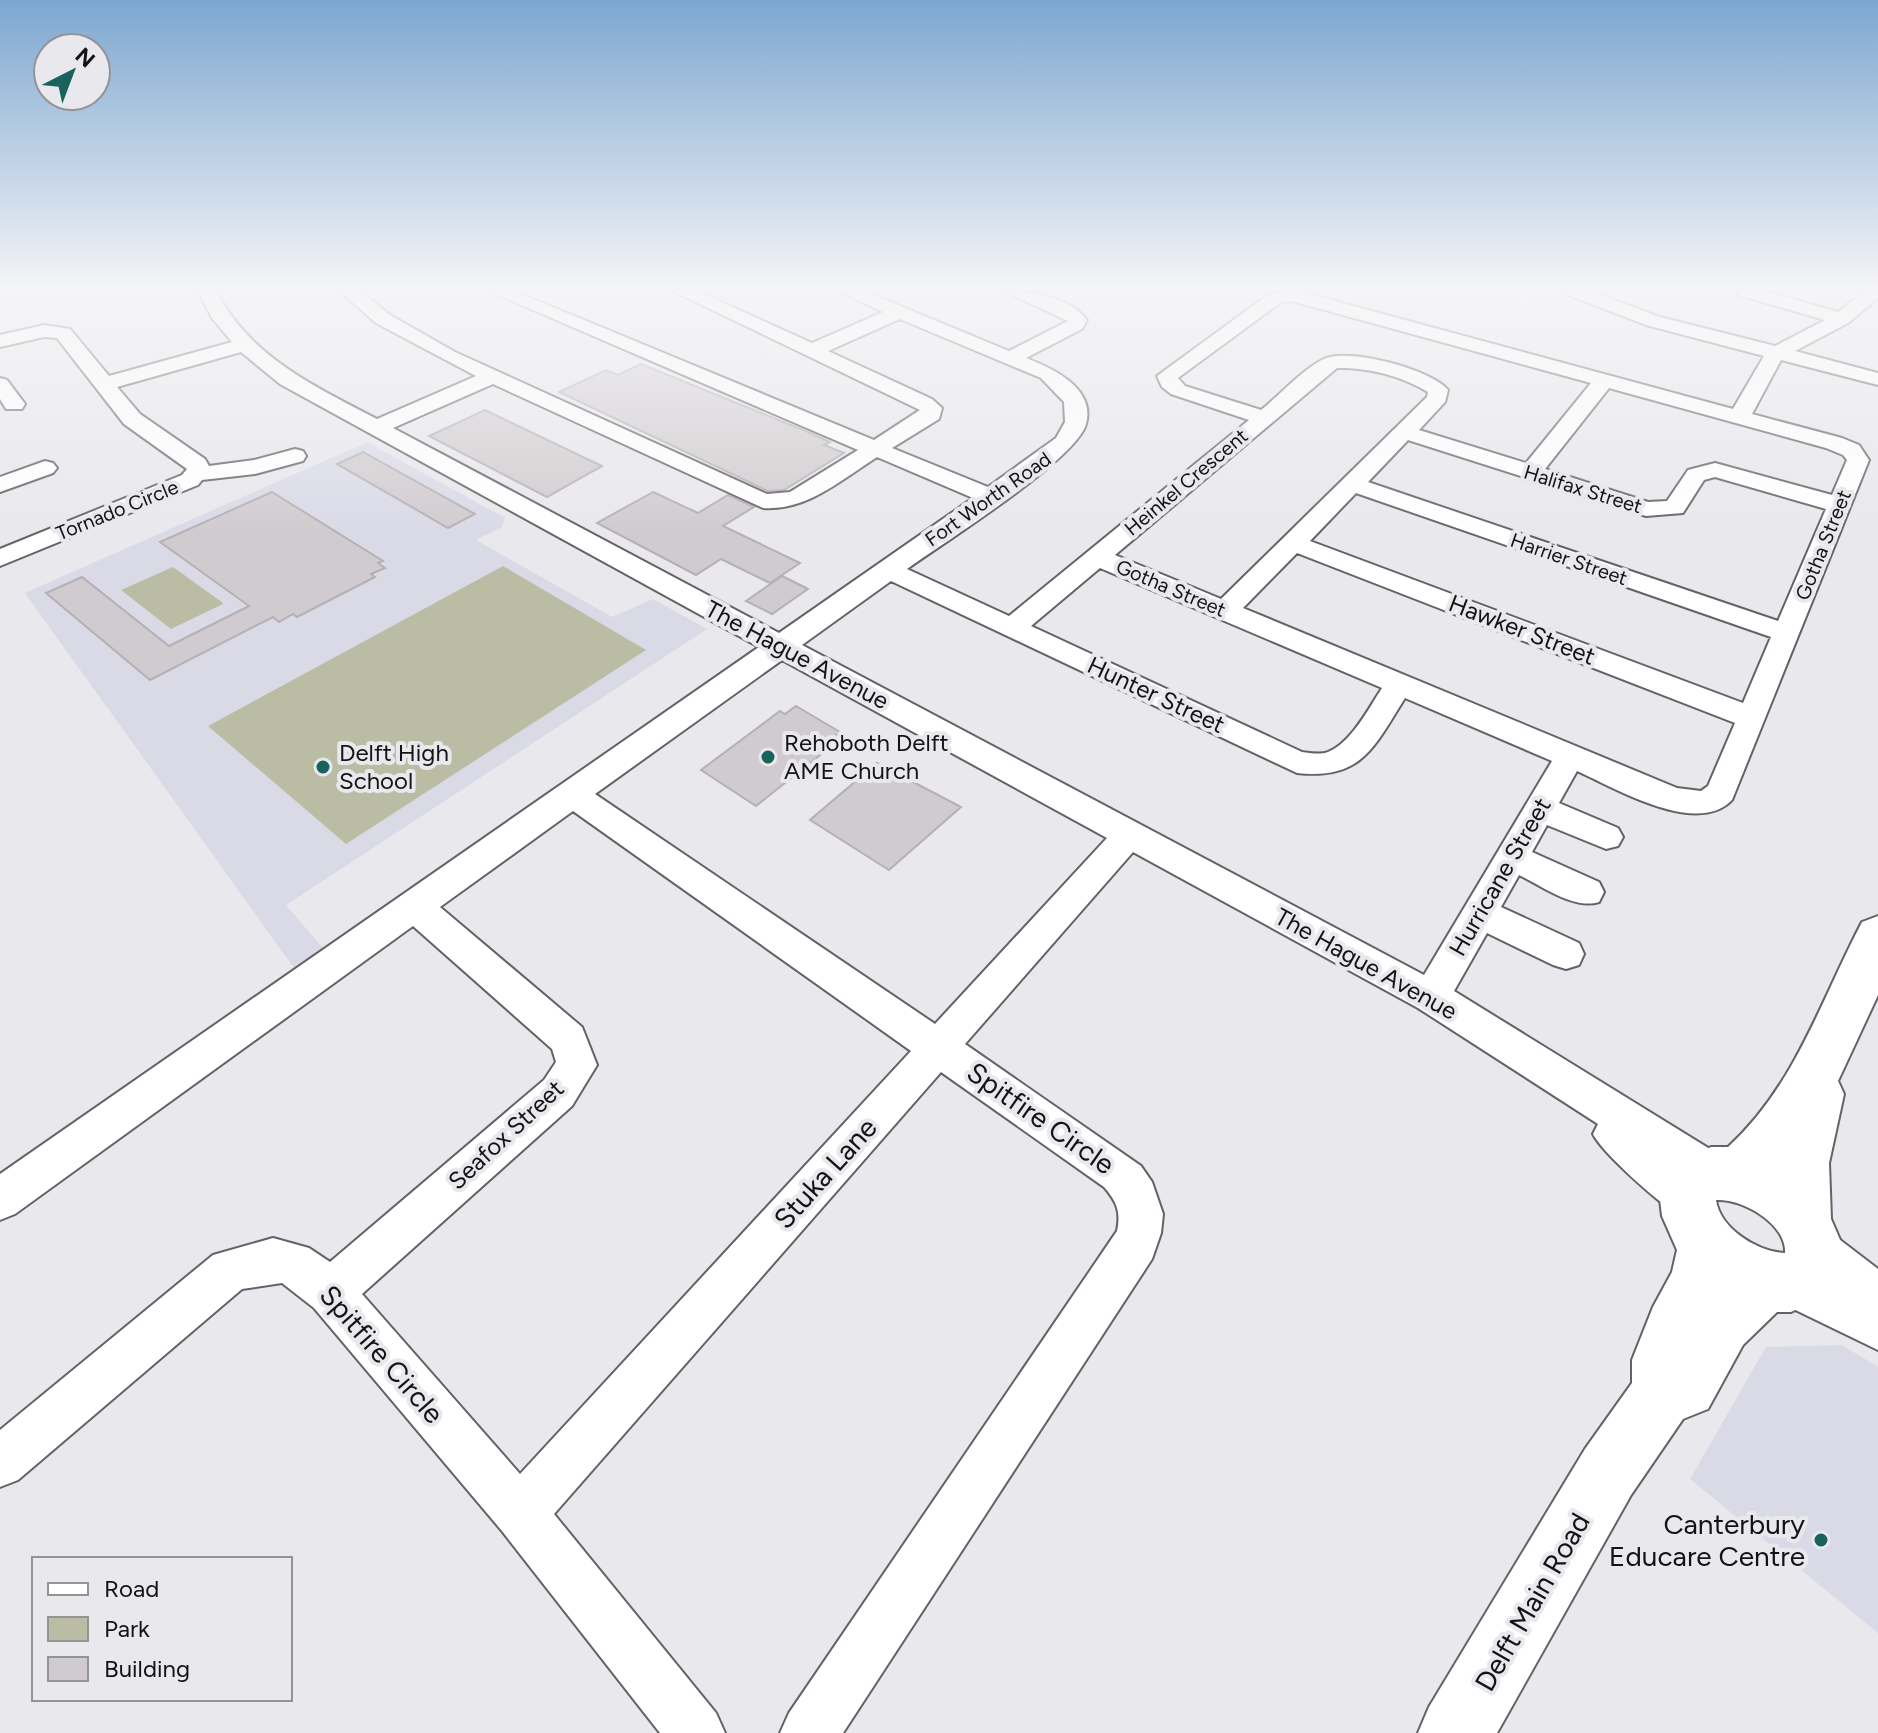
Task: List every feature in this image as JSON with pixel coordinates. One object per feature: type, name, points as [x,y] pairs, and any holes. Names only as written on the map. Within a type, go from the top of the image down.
[{"type":"street","name":"Tornado Circle","points":[[0,558],[165,491],[197,474],[197,464],[132,419],[94,372]]},
{"type":"street","points":[[104,384],[148,372]]},
{"type":"street","name":"The Hague Avenue","points":[[277,372],[375,428],[1431,997],[1535,1066],[1576,1106],[1636,1150],[1711,1198]]},
{"type":"street","points":[[485,372],[763,501],[780,502],[798,497],[928,418],[931,408],[855,372]]},
{"type":"street","points":[[691,372],[991,497]]},
{"type":"street","name":"Fort Worth Road","points":[[783,646],[1063,446],[1077,421],[1076,404],[1066,388],[1043,372]]},
{"type":"street","name":"Gotha Street","points":[[1173,372],[1167,376],[1169,383],[1178,390],[1263,418]]},
{"type":"street","name":"Heinkel Crescent","points":[[1012,628],[1319,372]]},
{"type":"street","name":"Heinkel Crescent","points":[[1225,611],[1438,398],[1438,390],[1424,382],[1386,372]]},
{"type":"street","name":"Gotha Street","points":[[1097,557],[1667,797],[1687,803],[1708,802],[1721,792],[1858,460],[1855,453],[1834,443],[1575,372]]},
{"type":"street","points":[[1739,417],[1765,372]]},
{"type":"street","points":[[1846,372],[1871,378]]},
{"type":"street","points":[[375,428],[494,376]]},
{"type":"street","points":[[1530,473],[1604,380]]},
{"type":"street","name":"Halifax Street","points":[[1404,432],[1654,511],[1674,508],[1696,475],[1708,471],[1730,472],[1839,505]]},
{"type":"street","points":[[197,474],[255,467],[295,456]]},
{"type":"street","points":[[0,485],[45,468]]},
{"type":"street","name":"Harrier Street","points":[[1352,484],[1787,633]]},
{"type":"street","name":"Hawker Street","points":[[1293,543],[1752,718]]},
{"type":"street","name":"Hunter Street","points":[[888,570],[1297,762],[1324,765],[1338,761],[1353,749],[1400,684]]},
{"type":"street","points":[[0,1199],[570,793],[783,646]]},
{"type":"street","name":"Hurricane Street","points":[[1431,997],[1570,756]]},
{"type":"street","name":"Spitfire Circle","points":[[570,793],[1119,1173],[1138,1196],[1142,1210],[1140,1232],[809,1733]]},
{"type":"street","points":[[1540,808],[1606,837]]},
{"type":"street","name":"Stuka Lane","points":[[520,1513],[1130,834]]},
{"type":"street","points":[[1511,857],[1587,892]]},
{"type":"street","name":"Seafox Street","points":[[330,1292],[558,1093],[577,1065],[568,1039],[413,905]]},
{"type":"street","points":[[1479,913],[1566,954]]},
{"type":"street","points":[[1664,1392],[1663,1360],[1674,1328],[1699,1281],[1711,1198],[1771,1144],[1828,1048],[1878,935]]},
{"type":"street","points":[[1793,1258],[1802,1163],[1828,1048]]},
{"type":"street","points":[[1711,1198],[1775,1190],[1793,1258],[1878,1327]]},
{"type":"street","points":[[1711,1198],[1733,1268],[1793,1258],[1878,1298]]},
{"type":"street","name":"Delft Main Road","points":[[1455,1733],[1608,1472],[1664,1392],[1686,1387],[1722,1324],[1793,1258]]},
{"type":"street","name":"Spitfire Circle","points":[[0,1462],[229,1271],[266,1259],[297,1263],[330,1292],[520,1513],[696,1733]]},
{"type":"shaded area","name":"Delft High School","points":[[367,442],[505,518],[502,527],[476,540],[612,617],[653,599],[707,629],[286,905],[323,948],[294,968],[25,593]]},
{"type":"shaded area","name":"Canterbury Educare Centre","points":[[1842,1345],[1878,1367],[1878,1633],[1690,1479],[1766,1347]]},
{"type":"green space","points":[[503,566],[646,650],[346,844],[208,726]]},
{"type":"green space","points":[[173,567],[223,604],[171,629],[121,590]]},
{"type":"building","points":[[602,372],[618,375],[625,372],[660,372],[808,432],[830,442],[824,445],[844,453],[784,490],[768,491],[559,392]]},
{"type":"building","points":[[485,410],[602,466],[547,497],[429,436]]},
{"type":"building","points":[[363,452],[475,514],[448,528],[337,464]]},
{"type":"building","points":[[272,492],[383,561],[378,563],[385,568],[371,574],[375,577],[297,617],[293,614],[279,622],[273,617],[150,680],[46,593],[82,577],[169,646],[249,606],[160,542]]},
{"type":"building","points":[[653,492],[698,513],[728,495],[754,507],[723,526],[800,563],[770,583],[721,559],[696,575],[597,523]]},
{"type":"building","points":[[782,576],[808,589],[772,614],[746,601]]},
{"type":"building","name":"Rehoboth Delft AME Church","points":[[796,706],[840,732],[828,741],[834,744],[756,806],[701,770],[780,711],[785,714]]},
{"type":"building","points":[[877,763],[961,807],[889,870],[810,820]]},
{"type":"place","name":"Rehoboth Delft AME Church","points":[[768,757]]},
{"type":"place","name":"Delft High School","points":[[323,767]]},
{"type":"place","name":"Canterbury Educare Centre","points":[[1821,1540]]}]
